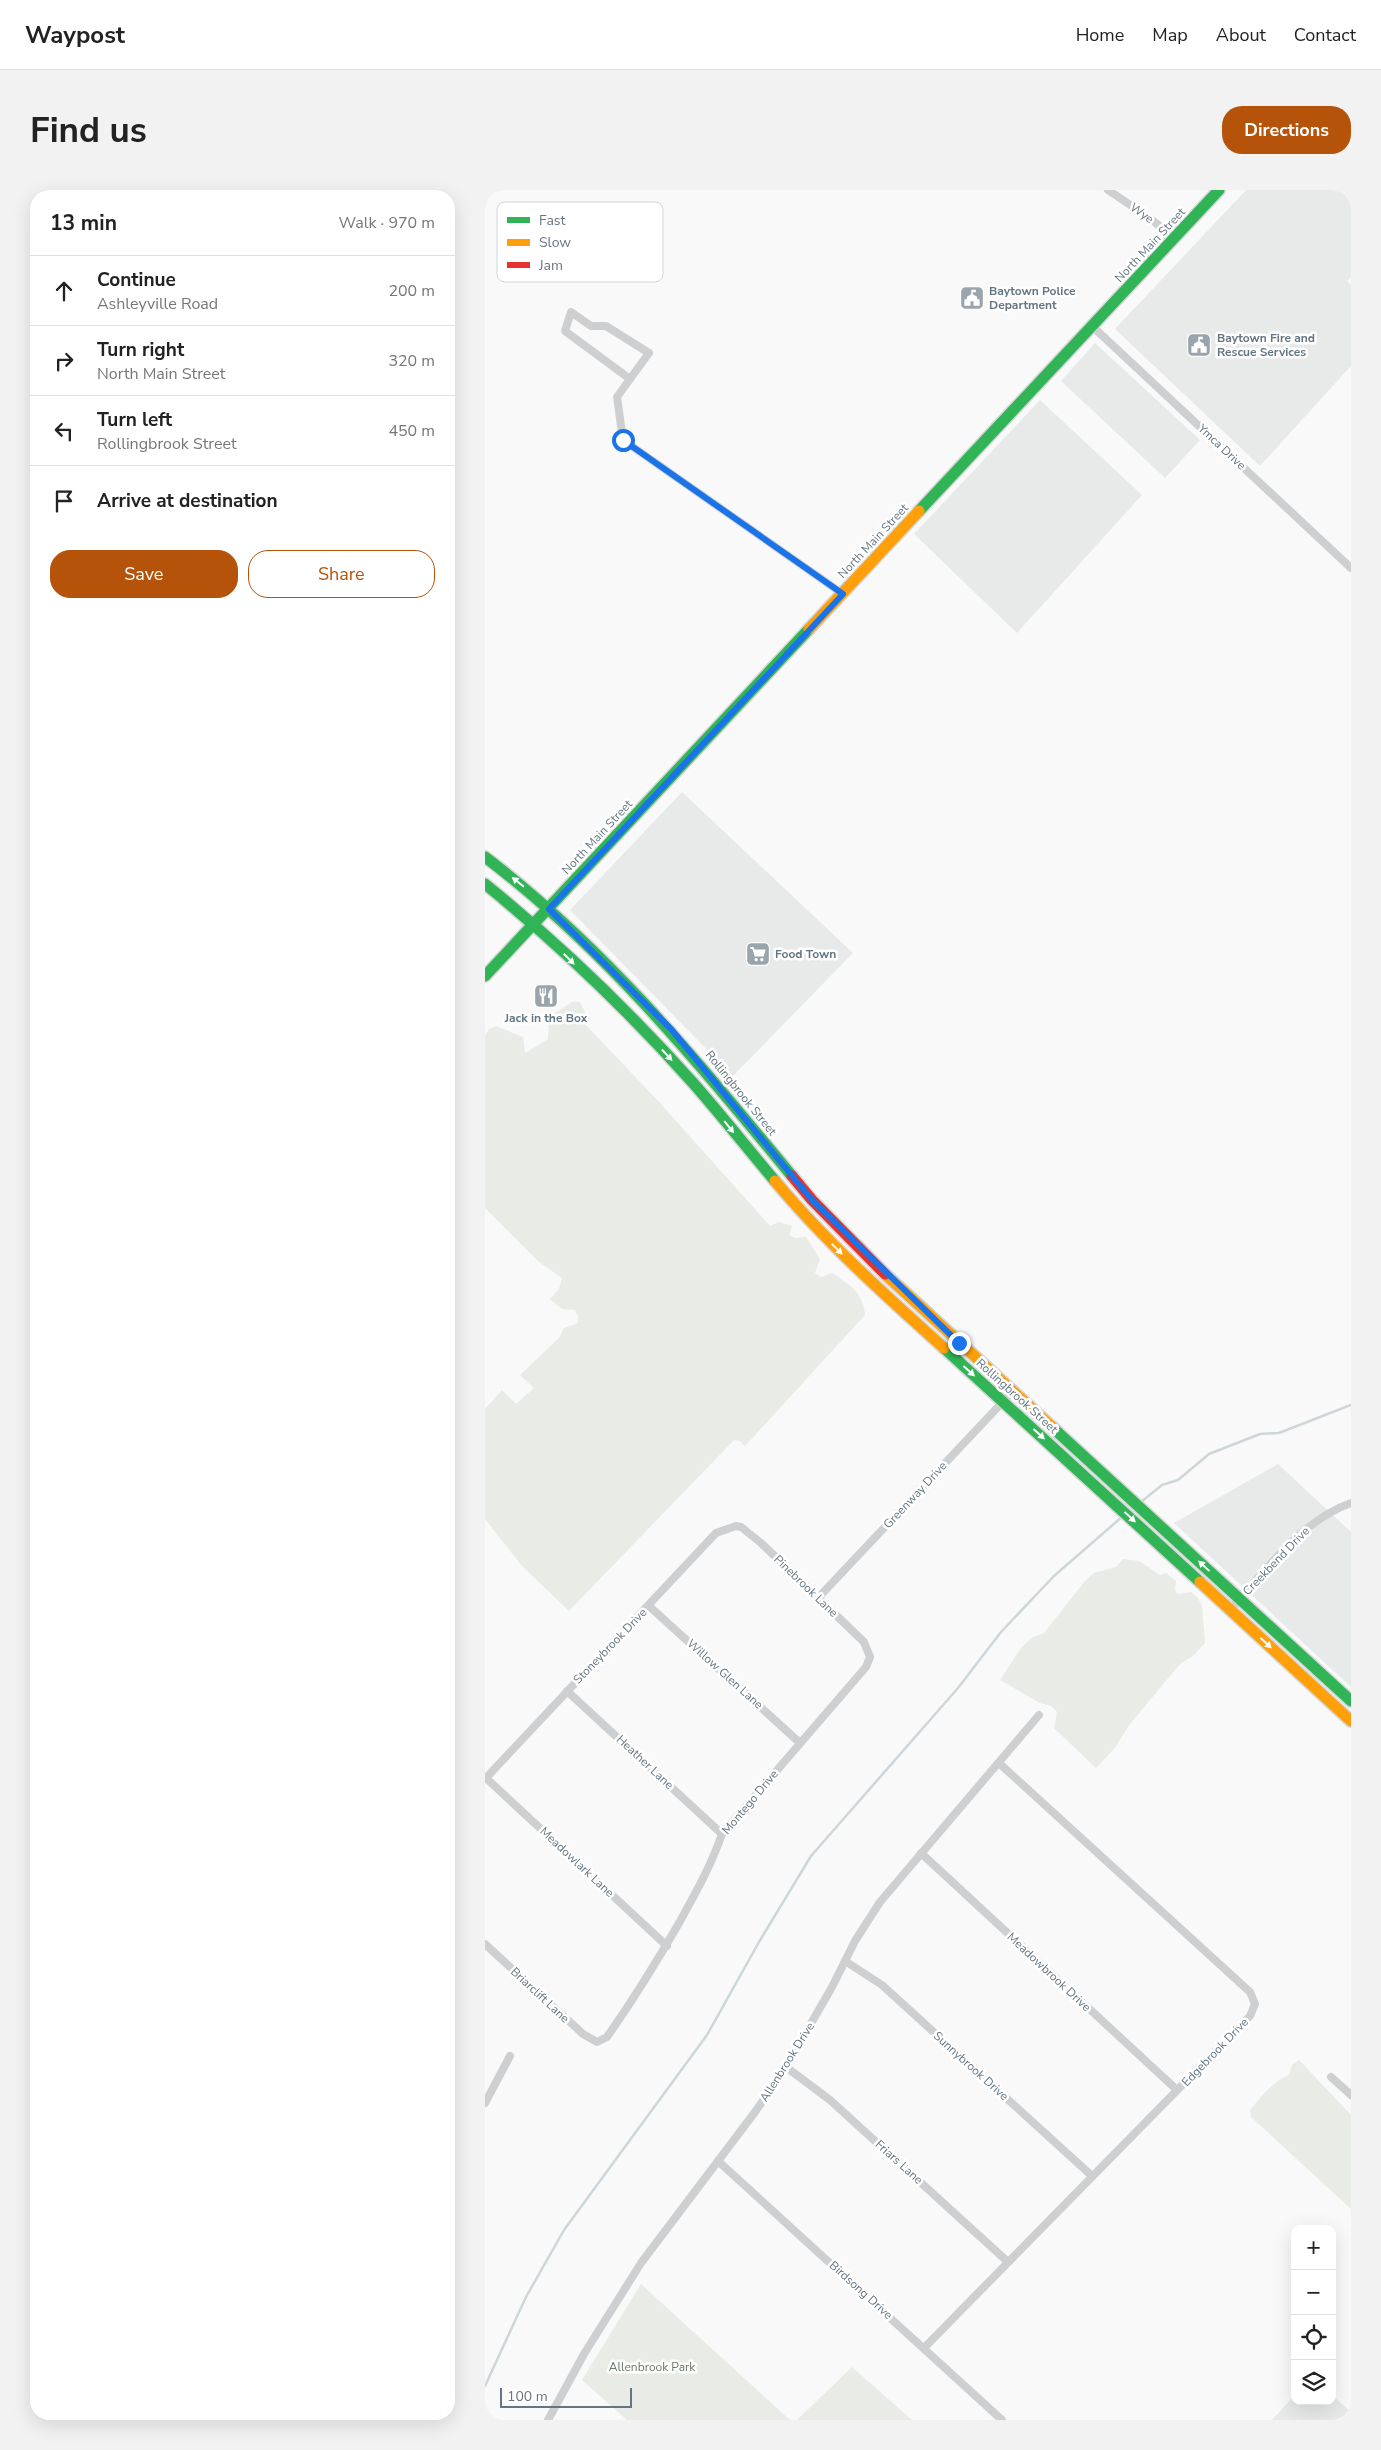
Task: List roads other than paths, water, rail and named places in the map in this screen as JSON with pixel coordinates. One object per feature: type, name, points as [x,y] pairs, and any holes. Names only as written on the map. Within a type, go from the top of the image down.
[{"type":"main road","name":"North Main Street","points":[[485,976],[1219,190]]},
{"type":"main road","name":"Rollingbrook Street","points":[[485,858],[518,882],[549,909],[671,1029],[812,1200],[925,1312],[1348,1698]]},
{"type":"main road","name":"Rollingbrook Street","points":[[485,884],[534,924],[644,1030],[695,1085],[801,1212],[872,1283],[1351,1721]]},
{"type":"main road","points":[[1335,1706],[1348,1698]]},
{"type":"street","name":"Wye","points":[[1108,190],[1175,238]]},
{"type":"street","points":[[630,379],[565,331],[571,312],[591,326],[606,326],[649,353],[617,397],[623,440],[843,594]]},
{"type":"street","name":"Ymca Drive","points":[[1092,326],[1351,568]]},
{"type":"street","name":"Greenway Drive","points":[[818,1598],[1013,1391]]},
{"type":"street","name":"Creekbend Drive","points":[[1230,1610],[1311,1524],[1334,1509],[1351,1503]]},
{"type":"street","name":"Stoneybrook Drive","points":[[486,1779],[716,1533],[736,1526],[741,1527]]},
{"type":"street","name":"Pinebrook Lane","points":[[741,1527],[761,1543],[865,1642],[867,1649]]},
{"type":"street","name":"Willow Glen Lane","points":[[649,1606],[800,1743]]},
{"type":"street","name":"Montego Drive","points":[[597,2042],[607,2037],[667,1946],[713,1862],[722,1834],[866,1667],[870,1657],[867,1649]]},
{"type":"street","name":"Heather Lane","points":[[567,1691],[722,1834]]},
{"type":"street","name":"Allenbrook Drive","points":[[548,2420],[620,2294],[786,2067],[855,1941],[881,1902],[921,1853],[1000,1764],[1039,1715]]},
{"type":"street","name":"Edgebrook Drive","points":[[924,2348],[1251,2016],[1255,2004],[1250,1992],[1000,1764]]},
{"type":"street","name":"Meadowlark Lane","points":[[486,1779],[667,1946]]},
{"type":"street","name":"Meadowbrook Drive","points":[[921,1853],[1177,2090]]},
{"type":"street","name":"Briarclift Lane","points":[[485,1944],[583,2034],[597,2042]]},
{"type":"street","name":"Sunnybrook Drive","points":[[845,1961],[882,1985],[1092,2176]]},
{"type":"street","points":[[485,2103],[510,2056]]},
{"type":"street","name":"Friars Lane","points":[[786,2067],[831,2100],[1008,2262]]},
{"type":"street","points":[[1331,2077],[1351,2095]]},
{"type":"street","name":"Birdsong Drive","points":[[719,2161],[1002,2420]]},
{"type":"waterway","points":[[1141,1502],[1162,1485],[1178,1480],[1209,1454],[1260,1434],[1279,1433],[1351,1405]]},
{"type":"waterway","points":[[485,2386],[526,2297],[564,2230],[707,2035],[759,1942],[811,1856],[958,1688],[1001,1632],[1054,1576],[1123,1516]]},
{"type":"place","name":"Baytown Police Department","points":[[972,298]]},
{"type":"place","name":"Baytown Fire and Rescue Services","points":[[1199,345]]},
{"type":"place","name":"Food Town","points":[[758,954]]},
{"type":"place","name":"Jack in the Box","points":[[546,996]]},
{"type":"park label","name":"Allenbrook Park","points":[[652,2367]]}]
